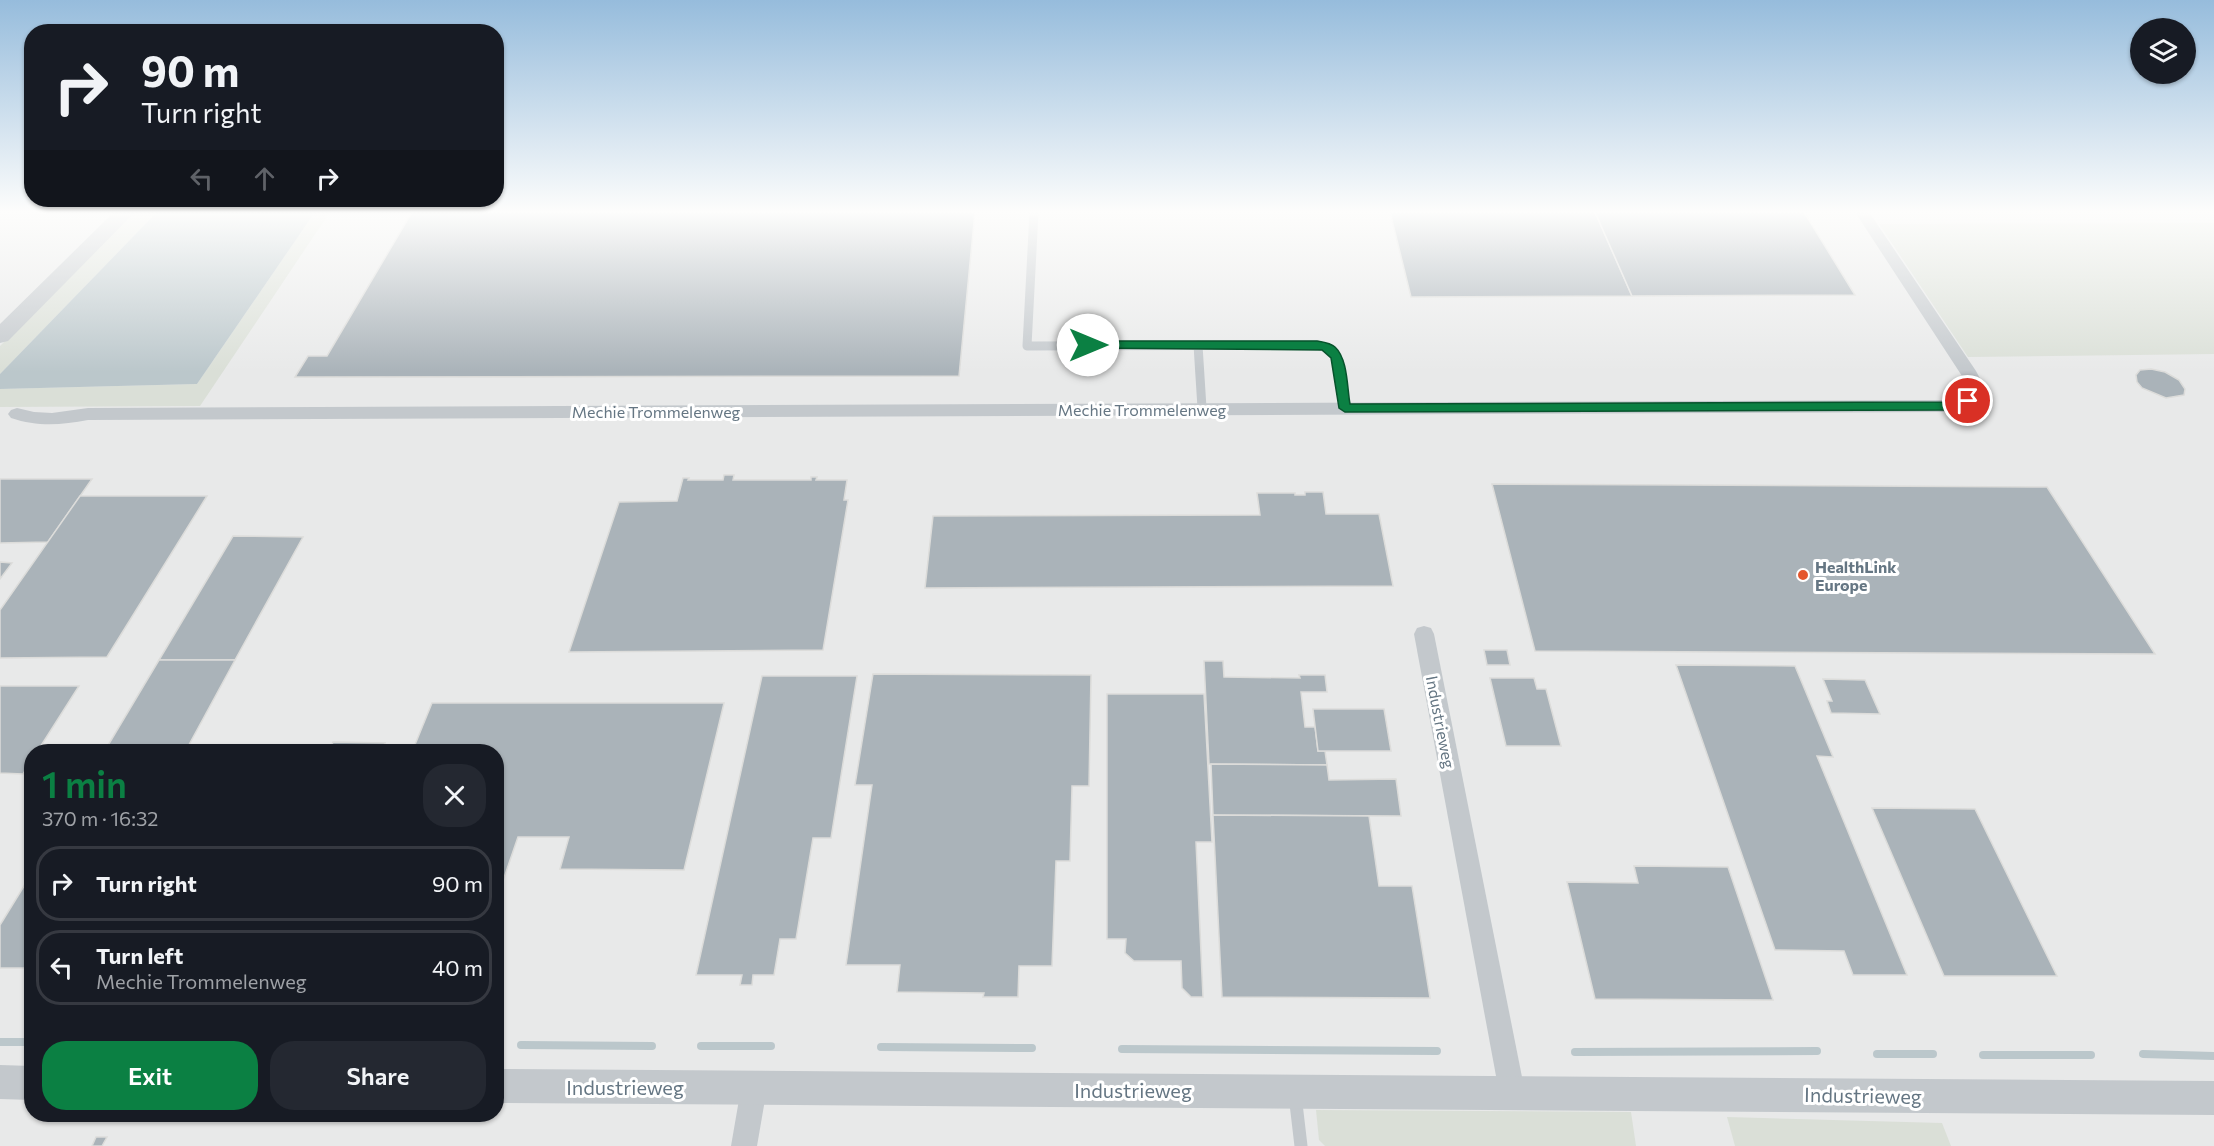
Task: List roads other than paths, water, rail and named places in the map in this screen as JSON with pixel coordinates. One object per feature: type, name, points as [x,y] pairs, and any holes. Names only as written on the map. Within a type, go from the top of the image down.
[{"type":"street","points":[[0,336],[71,265]]},
{"type":"street","name":"Mechie Trommelenweg","points":[[8,414],[29,419],[63,418],[88,414],[1946,406],[1968,401],[1977,390],[1970,375],[1897,265]]},
{"type":"street","name":"Industrieweg","points":[[1424,634],[1512,1092]]},
{"type":"street","points":[[0,1082],[24,1083]]},
{"type":"street","name":"Industrieweg","points":[[504,1086],[2214,1098]]},
{"type":"street","points":[[744,1146],[754,1088]]},
{"type":"lane","points":[[1031,265],[1027,346],[1326,346],[1337,358],[1345,408]]},
{"type":"lane","points":[[1198,345],[1202,408]]},
{"type":"lane","points":[[1295,1091],[1301,1146]]},
{"type":"waterway","points":[[0,1042],[24,1042]]},
{"type":"waterway","points":[[521,1045],[652,1046]]},
{"type":"waterway","points":[[701,1046],[771,1046]]},
{"type":"waterway","points":[[881,1047],[1032,1048]]},
{"type":"waterway","points":[[1122,1049],[1437,1051]]},
{"type":"waterway","points":[[1575,1052],[1817,1051]]},
{"type":"waterway","points":[[1877,1054],[1933,1054]]},
{"type":"waterway","points":[[2143,1054],[2214,1056]]},
{"type":"waterway","points":[[1983,1055],[2091,1055]]},
{"type":"place","name":"HealthLink Europe","points":[[1803,575]]}]
